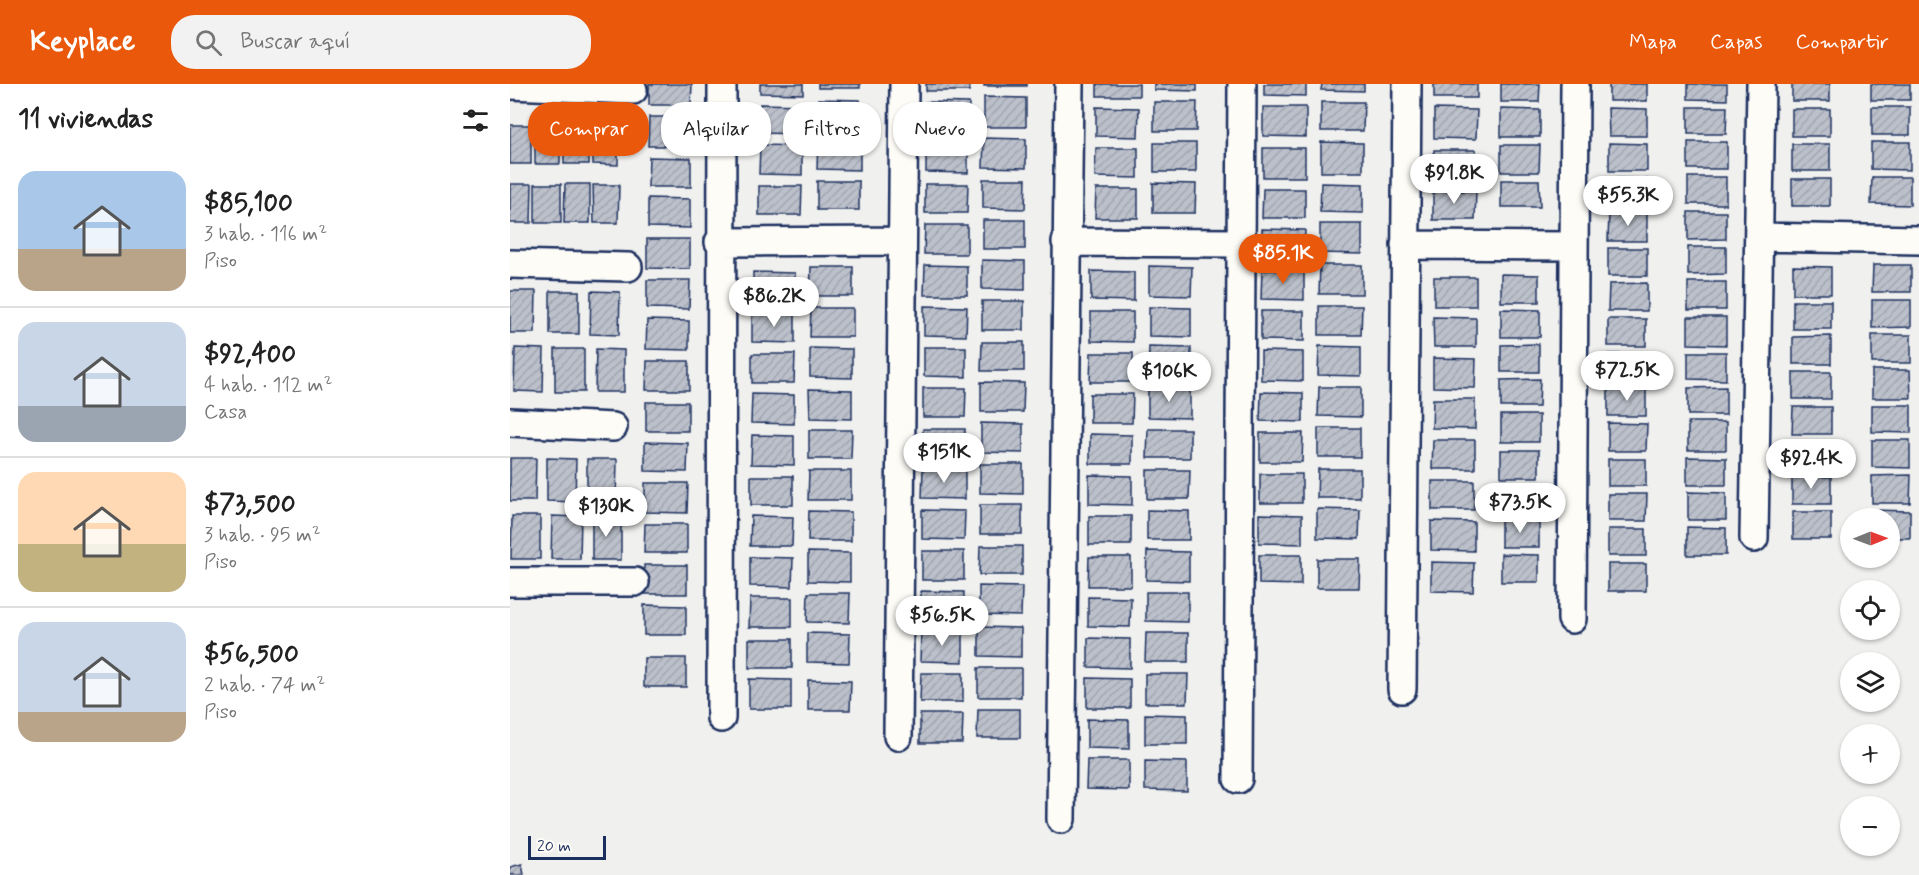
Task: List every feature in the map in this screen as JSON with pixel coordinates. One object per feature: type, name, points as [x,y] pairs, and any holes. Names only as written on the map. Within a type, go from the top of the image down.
[{"type":"street","points":[[721,718],[719,242],[722,84]]},
{"type":"street","points":[[898,736],[904,84]]},
{"type":"street","points":[[1061,819],[1069,84]]},
{"type":"street","points":[[1238,779],[1239,243],[1242,84]]},
{"type":"street","points":[[1402,689],[1407,84]]},
{"type":"street","points":[[1572,619],[1575,84]]},
{"type":"street","points":[[1754,538],[1761,84]]},
{"type":"street","points":[[510,85],[633,90]]},
{"type":"street","points":[[1759,237],[1919,240]]},
{"type":"street","points":[[719,242],[901,241]]},
{"type":"street","points":[[1066,242],[1239,243]]},
{"type":"street","points":[[1405,245],[1574,246]]},
{"type":"street","points":[[510,264],[628,267]]},
{"type":"street","points":[[510,422],[613,427]]},
{"type":"street","points":[[510,582],[635,582]]},
{"type":"building","points":[[649,84],[692,84],[691,102],[661,102],[661,105],[649,105]]},
{"type":"building","points":[[760,84],[803,84],[803,94],[760,93]]},
{"type":"building","points":[[818,84],[860,84],[860,88],[818,88]]},
{"type":"building","points":[[926,84],[969,84],[969,91],[926,91]]},
{"type":"building","points":[[984,84],[1027,84],[1027,86],[984,86]]},
{"type":"building","points":[[1097,84],[1139,84],[1139,96],[1097,96]]},
{"type":"building","points":[[1154,84],[1197,84],[1197,91],[1154,90]]},
{"type":"building","points":[[1264,84],[1306,84],[1306,96],[1264,95]]},
{"type":"building","points":[[1322,84],[1364,84],[1364,91],[1321,90]]},
{"type":"building","points":[[1434,84],[1477,84],[1477,98],[1434,98]]},
{"type":"building","points":[[1501,84],[1540,84],[1539,102],[1501,102]]},
{"type":"building","points":[[1609,84],[1647,84],[1647,101],[1609,101]]},
{"type":"building","points":[[1688,84],[1727,84],[1727,100],[1688,99]]},
{"type":"building","points":[[1792,84],[1830,84],[1830,101],[1792,101]]},
{"type":"building","points":[[1871,84],[1910,84],[1910,100],[1871,100]]},
{"type":"building","points":[[984,97],[1026,98],[1026,127],[987,127],[987,102],[984,102]]},
{"type":"building","points":[[818,99],[860,100],[860,102],[818,102]]},
{"type":"building","points":[[1154,102],[1197,102],[1196,131],[1154,131]]},
{"type":"building","points":[[1321,102],[1364,102],[1363,131],[1321,131]]},
{"type":"building","points":[[771,104],[783,105],[783,134],[771,133]]},
{"type":"building","points":[[1096,107],[1139,108],[1138,137],[1096,136]]},
{"type":"building","points":[[1263,107],[1306,107],[1306,137],[1263,136]]},
{"type":"building","points":[[1688,107],[1727,107],[1726,134],[1688,134]]},
{"type":"building","points":[[1872,107],[1910,107],[1910,135],[1872,135]]},
{"type":"building","points":[[1608,108],[1647,109],[1647,136],[1609,136]]},
{"type":"building","points":[[1434,109],[1477,110],[1476,139],[1434,138]]},
{"type":"building","points":[[1501,109],[1540,110],[1540,137],[1501,137]]},
{"type":"building","points":[[1792,109],[1830,109],[1830,136],[1792,136]]},
{"type":"building","points":[[649,117],[661,117],[661,146],[649,146]]},
{"type":"building","points":[[510,125],[528,125],[528,156],[531,156],[531,164],[510,164]]},
{"type":"building","points":[[987,138],[1026,139],[1026,168],[983,167],[983,156],[987,156]]},
{"type":"building","points":[[1321,142],[1363,143],[1363,172],[1321,172]]},
{"type":"building","points":[[1688,142],[1727,142],[1727,169],[1688,169]]},
{"type":"building","points":[[1871,142],[1910,142],[1910,170],[1871,169]]},
{"type":"building","points":[[1154,143],[1196,143],[1196,172],[1154,172]]},
{"type":"building","points":[[1609,143],[1647,144],[1647,171],[1609,171]]},
{"type":"building","points":[[1792,144],[1830,144],[1830,171],[1792,171]]},
{"type":"building","points":[[771,145],[783,146],[783,156],[802,156],[802,175],[759,174],[760,156],[771,156]]},
{"type":"building","points":[[1501,145],[1540,145],[1539,172],[1501,172]]},
{"type":"building","points":[[1096,148],[1138,148],[1138,178],[1095,177]]},
{"type":"building","points":[[1263,148],[1305,148],[1305,177],[1263,177]]},
{"type":"building","points":[[1434,150],[1476,150],[1476,180],[1434,179]]},
{"type":"building","points":[[535,156],[560,156],[560,164],[535,164]]},
{"type":"building","points":[[564,156],[589,156],[589,164],[564,164]]},
{"type":"building","points":[[593,156],[618,156],[618,165],[593,164]]},
{"type":"building","points":[[817,156],[860,156],[860,170],[817,169]]},
{"type":"building","points":[[926,156],[968,156],[968,173],[926,172]]},
{"type":"building","points":[[649,157],[691,158],[691,187],[648,187]]},
{"type":"building","points":[[1688,177],[1726,177],[1726,204],[1688,204]]},
{"type":"building","points":[[1872,177],[1910,177],[1910,205],[1871,204]]},
{"type":"building","points":[[1608,178],[1647,179],[1647,206],[1608,206]]},
{"type":"building","points":[[983,179],[1026,179],[1025,209],[983,208]]},
{"type":"building","points":[[1792,179],[1830,179],[1830,206],[1792,206]]},
{"type":"building","points":[[1501,180],[1539,180],[1540,207],[1501,207]]},
{"type":"building","points":[[817,181],[859,181],[859,210],[817,210]]},
{"type":"building","points":[[1153,183],[1196,184],[1195,213],[1153,213]]},
{"type":"building","points":[[1321,183],[1363,184],[1363,213],[1320,212]]},
{"type":"building","points":[[510,184],[532,184],[531,223],[510,223]]},
{"type":"building","points":[[535,184],[561,184],[561,223],[535,223]]},
{"type":"building","points":[[565,184],[590,184],[590,223],[564,223]]},
{"type":"building","points":[[925,184],[968,184],[967,213],[925,213]]},
{"type":"building","points":[[593,185],[619,185],[618,223],[594,223]]},
{"type":"building","points":[[759,186],[802,186],[801,215],[759,215]]},
{"type":"building","points":[[1096,189],[1138,189],[1138,218],[1095,218]]},
{"type":"building","points":[[1263,189],[1305,189],[1305,218],[1262,218]]},
{"type":"building","points":[[1433,191],[1476,191],[1475,220],[1433,220]]},
{"type":"building","points":[[648,198],[690,199],[690,228],[648,227]]},
{"type":"building","points":[[1688,212],[1726,212],[1726,239],[1688,240]]},
{"type":"building","points":[[1609,213],[1647,213],[1647,241],[1608,241]]},
{"type":"building","points":[[983,220],[1025,220],[1025,249],[983,249]]},
{"type":"building","points":[[1320,224],[1362,224],[1362,254],[1320,253]]},
{"type":"building","points":[[925,225],[967,225],[967,254],[924,254]]},
{"type":"building","points":[[1262,229],[1305,230],[1304,259],[1262,259]]},
{"type":"building","points":[[647,239],[690,239],[690,269],[647,268]]},
{"type":"building","points":[[1688,247],[1726,247],[1726,274],[1688,275]]},
{"type":"building","points":[[1608,248],[1647,248],[1647,276],[1608,276]]},
{"type":"building","points":[[982,260],[1025,261],[1025,290],[982,289]]},
{"type":"building","points":[[925,265],[967,266],[967,295],[924,295]]},
{"type":"building","points":[[1320,265],[1362,265],[1362,294],[1319,294]]},
{"type":"building","points":[[1873,265],[1911,265],[1911,292],[1872,292]]},
{"type":"building","points":[[1149,266],[1192,267],[1191,296],[1149,295]]},
{"type":"building","points":[[1793,266],[1831,267],[1831,294],[1793,294]]},
{"type":"building","points":[[811,267],[853,267],[853,296],[810,296]]},
{"type":"building","points":[[1262,270],[1304,271],[1304,300],[1261,299]]},
{"type":"building","points":[[1091,271],[1134,272],[1134,301],[1091,300]]},
{"type":"building","points":[[753,272],[795,273],[795,302],[753,301]]},
{"type":"building","points":[[1501,274],[1539,275],[1539,302],[1501,302]]},
{"type":"building","points":[[1434,277],[1476,277],[1476,306],[1434,306]]},
{"type":"building","points":[[647,280],[690,280],[689,309],[647,308]]},
{"type":"building","points":[[1688,282],[1726,282],[1726,310],[1688,310]]},
{"type":"building","points":[[1647,283],[1647,311],[1608,311],[1609,284]]},
{"type":"building","points":[[510,291],[536,291],[535,333],[510,333]]},
{"type":"building","points":[[550,291],[579,291],[579,334],[550,334]]},
{"type":"building","points":[[591,291],[620,292],[619,335],[590,334]]},
{"type":"building","points":[[1872,300],[1911,300],[1911,327],[1872,328]]},
{"type":"building","points":[[982,301],[1024,301],[1024,330],[982,330]]},
{"type":"building","points":[[1793,301],[1831,301],[1831,329],[1793,329]]},
{"type":"building","points":[[924,306],[967,307],[966,336],[924,335]]},
{"type":"building","points":[[1319,306],[1362,306],[1361,335],[1319,335]]},
{"type":"building","points":[[1149,307],[1191,308],[1191,337],[1149,336]]},
{"type":"building","points":[[811,308],[853,308],[853,337],[810,337]]},
{"type":"building","points":[[1501,309],[1540,310],[1540,337],[1501,337]]},
{"type":"building","points":[[1261,311],[1304,311],[1304,341],[1261,340]]},
{"type":"building","points":[[1091,312],[1133,312],[1133,342],[1091,341]]},
{"type":"building","points":[[752,313],[795,313],[795,343],[752,342]]},
{"type":"building","points":[[1433,317],[1476,318],[1476,347],[1434,347]]},
{"type":"building","points":[[1688,317],[1726,317],[1726,345],[1688,344]]},
{"type":"building","points":[[1608,319],[1646,319],[1646,346],[1608,346]]},
{"type":"building","points":[[647,320],[689,321],[689,350],[646,349]]},
{"type":"building","points":[[1872,335],[1911,335],[1911,363],[1872,363]]},
{"type":"building","points":[[1831,336],[1831,364],[1793,364],[1793,337]]},
{"type":"building","points":[[982,342],[1024,342],[1024,371],[981,371]]},
{"type":"building","points":[[1539,344],[1539,372],[1501,372],[1501,345]]},
{"type":"building","points":[[1319,346],[1361,347],[1361,376],[1318,375]]},
{"type":"building","points":[[924,347],[966,347],[966,377],[924,376]]},
{"type":"building","points":[[1149,347],[1191,348],[1191,377],[1148,377]]},
{"type":"building","points":[[515,348],[544,349],[543,392],[514,391]]},
{"type":"building","points":[[810,348],[852,349],[852,378],[810,377]]},
{"type":"building","points":[[555,349],[584,349],[584,392],[555,392]]},
{"type":"building","points":[[596,349],[624,350],[624,392],[595,392]]},
{"type":"building","points":[[1261,351],[1303,352],[1303,381],[1261,380]]},
{"type":"building","points":[[1688,352],[1726,352],[1726,380],[1688,379]]},
{"type":"building","points":[[1091,353],[1133,353],[1133,382],[1090,382]]},
{"type":"building","points":[[752,354],[795,354],[794,383],[752,383]]},
{"type":"building","points":[[1608,354],[1647,354],[1647,381],[1608,381]]},
{"type":"building","points":[[1433,358],[1476,359],[1475,388],[1433,387]]},
{"type":"building","points":[[647,361],[689,361],[689,390],[646,390]]},
{"type":"building","points":[[1872,370],[1910,370],[1911,398],[1872,398]]},
{"type":"building","points":[[1793,372],[1831,372],[1831,399],[1793,399]]},
{"type":"building","points":[[1540,379],[1539,407],[1501,407],[1501,380]]},
{"type":"building","points":[[981,382],[1024,383],[1023,412],[981,412]]},
{"type":"building","points":[[1319,387],[1361,387],[1361,417],[1318,416]]},
{"type":"building","points":[[1726,387],[1726,415],[1688,415],[1688,388]]},
{"type":"building","points":[[923,388],[966,388],[965,417],[923,417]]},
{"type":"building","points":[[1148,388],[1190,389],[1190,418],[1148,417]]},
{"type":"building","points":[[1608,388],[1646,389],[1646,416],[1608,416]]},
{"type":"building","points":[[809,389],[852,390],[852,419],[810,418]]},
{"type":"building","points":[[1261,392],[1303,393],[1303,422],[1260,421]]},
{"type":"building","points":[[752,394],[794,395],[794,424],[751,423]]},
{"type":"building","points":[[1090,394],[1133,394],[1132,423],[1090,423]]},
{"type":"building","points":[[1433,399],[1475,399],[1475,429],[1432,428]]},
{"type":"building","points":[[646,402],[688,402],[688,431],[646,431]]},
{"type":"building","points":[[1872,405],[1911,405],[1911,433],[1872,432]]},
{"type":"building","points":[[1793,407],[1831,407],[1831,434],[1792,434]]},
{"type":"building","points":[[1501,415],[1539,415],[1539,442],[1501,442]]},
{"type":"building","points":[[1688,422],[1726,422],[1726,450],[1688,450]]},
{"type":"building","points":[[981,423],[1023,424],[1023,453],[981,452]]},
{"type":"building","points":[[1608,423],[1647,424],[1646,451],[1608,451]]},
{"type":"building","points":[[1318,428],[1360,428],[1360,457],[1318,457]]},
{"type":"building","points":[[923,429],[965,429],[965,458],[923,458]]},
{"type":"building","points":[[1148,429],[1190,429],[1190,458],[1147,458]]},
{"type":"building","points":[[809,430],[852,430],[851,459],[809,459]]},
{"type":"building","points":[[1260,433],[1303,433],[1302,462],[1260,462]]},
{"type":"building","points":[[1090,434],[1132,435],[1132,464],[1090,464]]},
{"type":"building","points":[[752,435],[794,436],[794,465],[751,464]]},
{"type":"building","points":[[1433,440],[1475,440],[1475,469],[1432,469]]},
{"type":"building","points":[[1872,440],[1910,440],[1910,468],[1872,467]]},
{"type":"building","points":[[645,442],[688,443],[687,472],[645,471]]},
{"type":"building","points":[[1793,442],[1831,442],[1831,469],[1793,469]]},
{"type":"building","points":[[1501,450],[1539,450],[1539,477],[1501,477]]},
{"type":"building","points":[[1687,457],[1726,458],[1726,485],[1687,485]]},
{"type":"building","points":[[510,458],[536,458],[535,501],[510,501]]},
{"type":"building","points":[[547,458],[576,459],[575,502],[547,501]]},
{"type":"building","points":[[587,459],[617,459],[616,502],[587,501]]},
{"type":"building","points":[[1608,459],[1646,459],[1646,486],[1608,486]]},
{"type":"building","points":[[980,464],[1023,464],[1023,494],[980,493]]},
{"type":"building","points":[[923,469],[965,470],[965,499],[922,498]]},
{"type":"building","points":[[1318,469],[1360,469],[1360,498],[1317,498]]},
{"type":"building","points":[[1147,470],[1190,470],[1189,499],[1147,499]]},
{"type":"building","points":[[809,471],[851,471],[851,500],[808,500]]},
{"type":"building","points":[[1260,474],[1302,474],[1302,503],[1260,503]]},
{"type":"building","points":[[1089,475],[1132,476],[1132,505],[1089,504]]},
{"type":"building","points":[[1911,475],[1910,503],[1872,503],[1872,476]]},
{"type":"building","points":[[751,476],[793,476],[793,505],[751,505]]},
{"type":"building","points":[[1792,476],[1831,477],[1831,504],[1792,504]]},
{"type":"building","points":[[1432,481],[1474,481],[1474,510],[1432,510]]},
{"type":"building","points":[[645,483],[688,483],[687,513],[645,512]]},
{"type":"building","points":[[1501,485],[1539,485],[1539,512],[1501,512]]},
{"type":"building","points":[[1688,492],[1726,493],[1726,520],[1688,520]]},
{"type":"building","points":[[1608,494],[1647,494],[1646,521],[1608,521]]},
{"type":"building","points":[[980,505],[1022,505],[1022,534],[980,534]]},
{"type":"building","points":[[1317,509],[1360,510],[1359,539],[1317,538]]},
{"type":"building","points":[[922,510],[965,511],[964,540],[922,539]]},
{"type":"building","points":[[1147,510],[1189,511],[1189,540],[1147,540]]},
{"type":"building","points":[[809,511],[851,512],[851,541],[808,541]]},
{"type":"building","points":[[1900,511],[1910,511],[1910,538],[1900,538]]},
{"type":"building","points":[[1793,512],[1831,512],[1831,539],[1793,539]]},
{"type":"building","points":[[1259,514],[1302,515],[1302,544],[1259,543]]},
{"type":"building","points":[[512,516],[540,516],[540,559],[511,559]]},
{"type":"building","points":[[552,516],[581,517],[580,559],[551,559]]},
{"type":"building","points":[[751,516],[793,517],[792,546],[750,546]]},
{"type":"building","points":[[1089,516],[1131,516],[1131,545],[1089,545]]},
{"type":"building","points":[[592,517],[621,517],[621,560],[592,560]]},
{"type":"building","points":[[1501,520],[1539,520],[1539,547],[1501,547]]},
{"type":"building","points":[[1431,521],[1474,522],[1474,551],[1431,550]]},
{"type":"building","points":[[645,524],[687,524],[687,553],[644,553]]},
{"type":"building","points":[[1687,527],[1726,528],[1726,555],[1687,555]]},
{"type":"building","points":[[1608,529],[1646,529],[1646,556],[1608,556]]},
{"type":"building","points":[[980,546],[1022,546],[1022,575],[979,575]]},
{"type":"building","points":[[922,551],[964,551],[964,580],[922,580]]},
{"type":"building","points":[[1147,551],[1189,552],[1189,581],[1146,580]]},
{"type":"building","points":[[808,552],[850,553],[850,582],[808,581]]},
{"type":"building","points":[[1501,554],[1539,555],[1539,582],[1501,582]]},
{"type":"building","points":[[1259,555],[1301,555],[1301,585],[1259,584]]},
{"type":"building","points":[[750,557],[793,558],[792,587],[750,586]]},
{"type":"building","points":[[1089,557],[1131,557],[1131,586],[1088,586]]},
{"type":"building","points":[[1317,559],[1360,559],[1359,588],[1317,588]]},
{"type":"building","points":[[1431,562],[1474,563],[1473,592],[1431,591]]},
{"type":"building","points":[[1608,564],[1646,564],[1646,591],[1608,591]]},
{"type":"building","points":[[644,565],[687,565],[687,594],[644,594]]},
{"type":"building","points":[[979,586],[1022,587],[1021,616],[979,615]]},
{"type":"building","points":[[921,591],[964,592],[963,621],[921,620]]},
{"type":"building","points":[[1146,592],[1188,592],[1188,622],[1146,621]]},
{"type":"building","points":[[808,593],[850,593],[849,623],[807,622]]},
{"type":"building","points":[[1088,597],[1131,598],[1130,627],[1088,626]]},
{"type":"building","points":[[750,598],[792,598],[792,627],[749,627]]},
{"type":"building","points":[[644,605],[686,606],[686,635],[644,635]]},
{"type":"building","points":[[979,627],[1021,628],[1021,657],[979,656]]},
{"type":"building","points":[[921,632],[963,632],[963,662],[920,661]]},
{"type":"building","points":[[807,633],[850,634],[849,663],[807,662]]},
{"type":"building","points":[[1146,633],[1188,633],[1188,662],[1145,662]]},
{"type":"building","points":[[1088,638],[1130,639],[1130,668],[1088,667]]},
{"type":"building","points":[[749,639],[792,639],[792,668],[749,668]]},
{"type":"building","points":[[644,658],[686,658],[686,687],[644,687]]},
{"type":"building","points":[[978,668],[1021,668],[1021,697],[978,697]]},
{"type":"building","points":[[921,673],[963,673],[963,702],[920,702]]},
{"type":"building","points":[[1145,674],[1188,674],[1187,703],[1145,703]]},
{"type":"building","points":[[1087,678],[1130,679],[1130,708],[1087,708]]},
{"type":"building","points":[[749,679],[791,680],[791,709],[749,709]]},
{"type":"building","points":[[808,680],[851,681],[850,710],[808,710]]},
{"type":"building","points":[[978,709],[1020,709],[1020,738],[977,738]]},
{"type":"building","points":[[920,714],[963,714],[962,743],[920,743]]},
{"type":"building","points":[[1145,714],[1187,715],[1187,744],[1145,744]]},
{"type":"building","points":[[1087,719],[1129,720],[1129,749],[1087,748]]},
{"type":"building","points":[[1087,760],[1129,760],[1129,790],[1086,789]]},
{"type":"building","points":[[1145,761],[1187,762],[1187,791],[1145,790]]},
{"type":"building","points":[[522,864],[524,875],[510,875],[510,867]]}]
